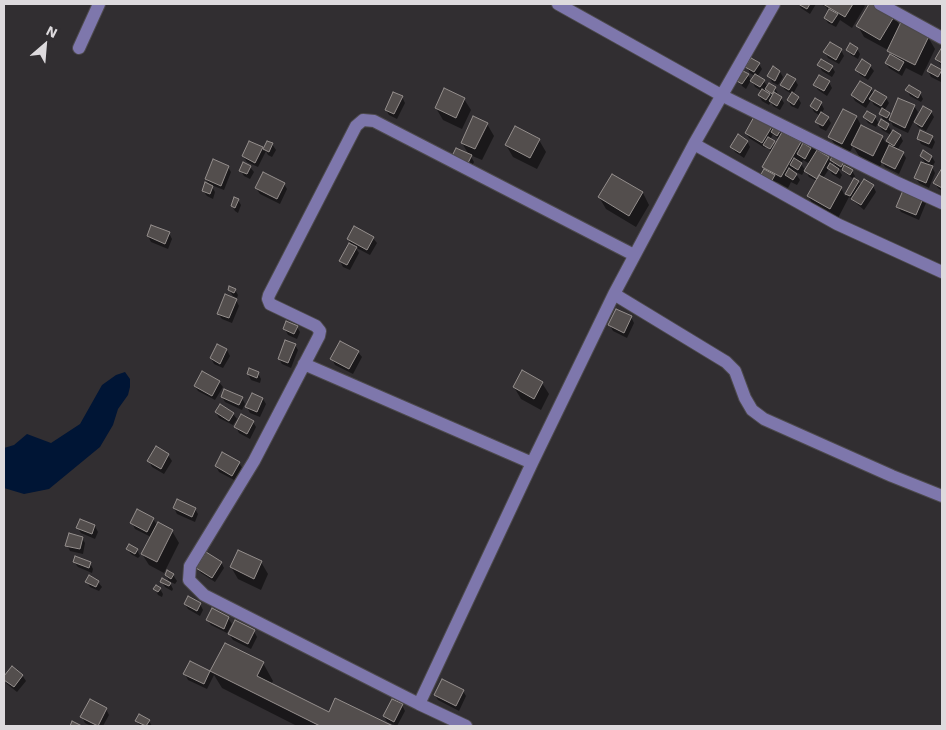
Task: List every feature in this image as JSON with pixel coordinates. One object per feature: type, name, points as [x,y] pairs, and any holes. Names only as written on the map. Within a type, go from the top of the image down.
[{"type":"street","points":[[79,48],[99,4]]},
{"type":"street","points":[[558,4],[721,95],[898,183],[942,202]]},
{"type":"street","points":[[419,704],[614,294],[721,95],[774,4]]},
{"type":"street","points":[[880,4],[942,38]]},
{"type":"street","points":[[466,726],[204,595],[189,580],[190,566],[254,461],[320,332],[316,326],[270,304],[269,294],[356,126],[363,120],[374,121],[634,255]]},
{"type":"street","points":[[694,144],[837,224],[942,272]]},
{"type":"street","points":[[614,294],[726,362],[736,372],[745,398],[752,410],[764,419],[942,496]]},
{"type":"street","points":[[304,364],[532,463]]},
{"type":"water","points":[[125,372],[130,379],[128,395],[118,409],[113,425],[100,447],[49,489],[24,494],[4,488],[4,448],[14,445],[27,434],[51,443],[80,424],[102,385],[116,375]]},
{"type":"building","points":[[798,4],[810,4],[807,9]]},
{"type":"building","points":[[823,4],[853,4],[845,17]]},
{"type":"building","points":[[869,4],[876,4],[895,15],[880,40],[856,26]]},
{"type":"building","points":[[829,9],[838,14],[832,23],[824,18]]},
{"type":"building","points":[[901,22],[929,36],[915,65],[887,51]]},
{"type":"building","points":[[830,42],[842,49],[836,60],[823,52]]},
{"type":"building","points":[[850,43],[858,48],[854,55],[846,50]]},
{"type":"building","points":[[942,47],[942,63],[935,59]]},
{"type":"building","points":[[890,54],[904,62],[899,71],[885,63]]},
{"type":"building","points":[[751,58],[760,63],[754,72],[745,67]]},
{"type":"building","points":[[821,59],[833,66],[829,72],[817,65]]},
{"type":"building","points":[[862,59],[871,65],[865,76],[855,70]]},
{"type":"building","points":[[931,64],[942,70],[938,77],[927,71]]},
{"type":"building","points":[[773,66],[780,71],[775,81],[767,76]]},
{"type":"building","points":[[743,71],[749,74],[742,84],[737,81]]},
{"type":"building","points":[[755,74],[765,80],[760,87],[750,81]]},
{"type":"building","points":[[787,74],[796,79],[789,90],[780,85]]},
{"type":"building","points":[[819,75],[830,81],[824,91],[813,85]]},
{"type":"building","points":[[860,81],[872,88],[863,103],[851,95]]},
{"type":"building","points":[[769,83],[776,87],[772,94],[765,89]]},
{"type":"building","points":[[909,85],[921,92],[918,98],[905,90]]},
{"type":"building","points":[[444,88],[465,98],[456,118],[435,108]]},
{"type":"building","points":[[762,89],[770,94],[766,100],[758,95]]},
{"type":"building","points":[[875,90],[887,97],[881,106],[869,99]]},
{"type":"building","points":[[393,92],[403,96],[394,114],[385,110]]},
{"type":"building","points":[[774,92],[782,97],[777,106],[769,101]]},
{"type":"building","points":[[792,92],[799,97],[794,105],[787,100]]},
{"type":"building","points":[[815,98],[822,102],[817,111],[810,106]]},
{"type":"building","points":[[898,98],[915,105],[905,128],[889,120]]},
{"type":"building","points":[[923,106],[932,111],[922,127],[914,122]]},
{"type":"building","points":[[882,108],[890,113],[887,118],[879,114]]},
{"type":"building","points":[[843,109],[857,116],[842,144],[828,137]]},
{"type":"building","points":[[867,111],[876,116],[872,123],[863,117]]},
{"type":"building","points":[[821,112],[829,117],[823,126],[815,122]]},
{"type":"building","points":[[755,115],[773,125],[762,143],[745,133]]},
{"type":"building","points":[[473,116],[488,123],[475,149],[461,143]]},
{"type":"building","points":[[881,119],[889,124],[886,130],[878,125]]},
{"type":"building","points":[[776,124],[782,128],[777,136],[771,132]]},
{"type":"building","points":[[861,125],[883,136],[873,156],[851,145]]},
{"type":"building","points":[[515,126],[540,139],[530,158],[505,145]]},
{"type":"building","points":[[893,130],[901,135],[894,146],[886,141]]},
{"type":"building","points":[[920,130],[933,136],[929,144],[917,139]]},
{"type":"building","points":[[782,132],[801,142],[781,177],[762,167]]},
{"type":"building","points":[[738,134],[748,141],[740,153],[730,147]]},
{"type":"building","points":[[768,137],[775,141],[770,149],[763,145]]},
{"type":"building","points":[[249,141],[263,147],[255,163],[242,156]]},
{"type":"building","points":[[267,141],[273,143],[269,152],[263,149]]},
{"type":"building","points":[[803,143],[811,148],[805,159],[797,154]]},
{"type":"building","points":[[889,145],[904,152],[895,169],[881,162]]},
{"type":"building","points":[[456,148],[472,155],[467,165],[451,158]]},
{"type":"building","points":[[817,150],[829,157],[817,179],[804,171]]},
{"type":"building","points":[[923,150],[932,156],[929,162],[920,156]]},
{"type":"building","points":[[835,153],[845,160],[841,167],[830,160]]},
{"type":"building","points":[[794,158],[802,163],[798,170],[790,165]]},
{"type":"building","points":[[213,159],[229,166],[221,186],[205,179]]},
{"type":"building","points":[[243,162],[251,166],[247,174],[239,171]]},
{"type":"building","points":[[921,162],[933,166],[926,183],[914,178]]},
{"type":"building","points":[[830,163],[839,169],[836,174],[827,168]]},
{"type":"building","points":[[844,165],[853,170],[850,175],[842,170]]},
{"type":"building","points":[[789,168],[797,174],[793,180],[785,175]]},
{"type":"building","points":[[942,168],[942,188],[933,183]]},
{"type":"building","points":[[764,169],[775,175],[771,182],[760,176]]},
{"type":"building","points":[[263,172],[285,183],[277,199],[255,188]]},
{"type":"building","points":[[612,174],[643,192],[629,216],[598,197]]},
{"type":"building","points":[[819,175],[842,187],[830,209],[807,196]]},
{"type":"building","points":[[854,178],[859,181],[850,196],[845,194]]},
{"type":"building","points":[[864,179],[874,185],[861,205],[851,199]]},
{"type":"building","points":[[205,182],[213,186],[210,194],[202,191]]},
{"type":"building","points":[[904,188],[924,196],[916,215],[896,207]]},
{"type":"building","points":[[234,197],[239,199],[235,208],[231,206]]},
{"type":"building","points":[[151,225],[170,232],[165,244],[147,236]]},
{"type":"building","points":[[354,226],[374,237],[367,250],[347,239]]},
{"type":"building","points":[[349,243],[357,247],[347,265],[339,261]]},
{"type":"building","points":[[229,286],[236,289],[234,293],[228,290]]},
{"type":"building","points":[[225,294],[237,299],[229,318],[217,314]]},
{"type":"building","points":[[616,309],[632,316],[624,333],[608,325]]},
{"type":"building","points":[[286,321],[298,326],[294,334],[283,329]]},
{"type":"building","points":[[285,340],[296,344],[288,363],[278,359]]},
{"type":"building","points":[[340,341],[359,351],[349,369],[330,359]]},
{"type":"building","points":[[217,344],[227,349],[220,364],[210,358]]},
{"type":"building","points":[[249,368],[259,372],[257,378],[247,374]]},
{"type":"building","points":[[522,370],[543,382],[534,399],[513,387]]},
{"type":"building","points":[[202,371],[220,381],[212,396],[194,386]]},
{"type":"building","points":[[224,389],[243,397],[239,405],[221,397]]},
{"type":"building","points":[[252,393],[263,398],[257,412],[245,407]]},
{"type":"building","points":[[220,404],[234,413],[229,421],[215,412]]},
{"type":"building","points":[[241,414],[254,421],[247,434],[234,427]]},
{"type":"building","points":[[156,446],[169,454],[161,469],[147,461]]},
{"type":"building","points":[[222,452],[240,462],[232,476],[215,466]]},
{"type":"building","points":[[177,499],[196,508],[192,517],[173,508]]},
{"type":"building","points":[[137,509],[154,518],[147,532],[130,523]]},
{"type":"building","points":[[80,519],[95,525],[92,534],[76,528]]},
{"type":"building","points":[[158,522],[173,530],[157,562],[141,554]]},
{"type":"building","points":[[69,533],[83,537],[80,549],[65,546]]},
{"type":"building","points":[[129,544],[138,549],[135,554],[126,549]]},
{"type":"building","points":[[238,550],[262,561],[254,579],[230,567]]},
{"type":"building","points":[[206,552],[222,562],[212,578],[196,568]]},
{"type":"building","points":[[75,556],[91,562],[89,568],[73,562]]},
{"type":"building","points":[[167,570],[174,574],[171,579],[165,575]]},
{"type":"building","points":[[89,575],[99,581],[96,587],[85,582]]},
{"type":"building","points":[[162,578],[171,583],[169,586],[160,582]]},
{"type":"building","points":[[156,585],[161,588],[158,592],[153,589]]},
{"type":"building","points":[[188,596],[201,603],[197,611],[184,604]]},
{"type":"building","points":[[212,608],[229,617],[224,629],[206,620]]},
{"type":"building","points":[[235,620],[255,630],[248,644],[228,634]]},
{"type":"building","points":[[225,643],[264,662],[257,676],[329,712],[335,698],[393,726],[320,726],[210,671]]},
{"type":"building","points":[[190,661],[210,671],[204,684],[183,674]]},
{"type":"building","points":[[12,666],[23,675],[14,687],[4,680],[4,676]]},
{"type":"building","points":[[442,679],[464,690],[456,706],[434,695]]},
{"type":"building","points":[[90,699],[107,708],[98,726],[80,717]]},
{"type":"building","points":[[392,699],[403,704],[394,722],[383,716]]},
{"type":"building","points":[[139,714],[150,720],[146,726],[135,721]]},
{"type":"building","points":[[72,721],[82,726],[70,726]]}]
